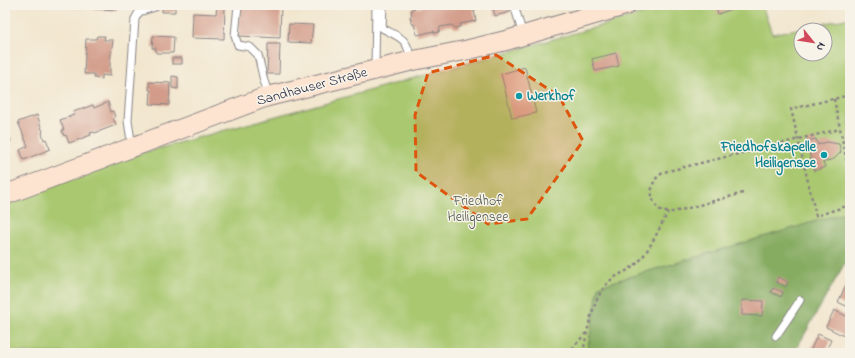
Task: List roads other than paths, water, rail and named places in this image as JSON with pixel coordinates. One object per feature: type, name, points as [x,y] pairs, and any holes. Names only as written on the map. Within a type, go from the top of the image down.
[{"type":"main road","name":"Sandhauser Straße","points":[[5,195],[270,97],[411,61],[467,50],[627,5]]},
{"type":"lane","points":[[132,147],[128,121],[135,19],[139,12],[155,7],[155,5]]},
{"type":"lane","points":[[238,5],[235,36],[238,45],[250,47],[258,55],[264,82],[270,97]]},
{"type":"lane","points":[[376,5],[376,70]]},
{"type":"lane","points":[[383,5],[382,28],[406,42],[411,61]]},
{"type":"lane","points":[[514,5],[523,35]]},
{"type":"lane","points":[[776,336],[800,300]]},
{"type":"place","name":"Werkhof","points":[[519,96]]},
{"type":"place","name":"Friedhofskapelle Heiligensee","points":[[824,155]]},
{"type":"park label","name":"Friedhof Heiligensee","points":[[478,210]]}]
